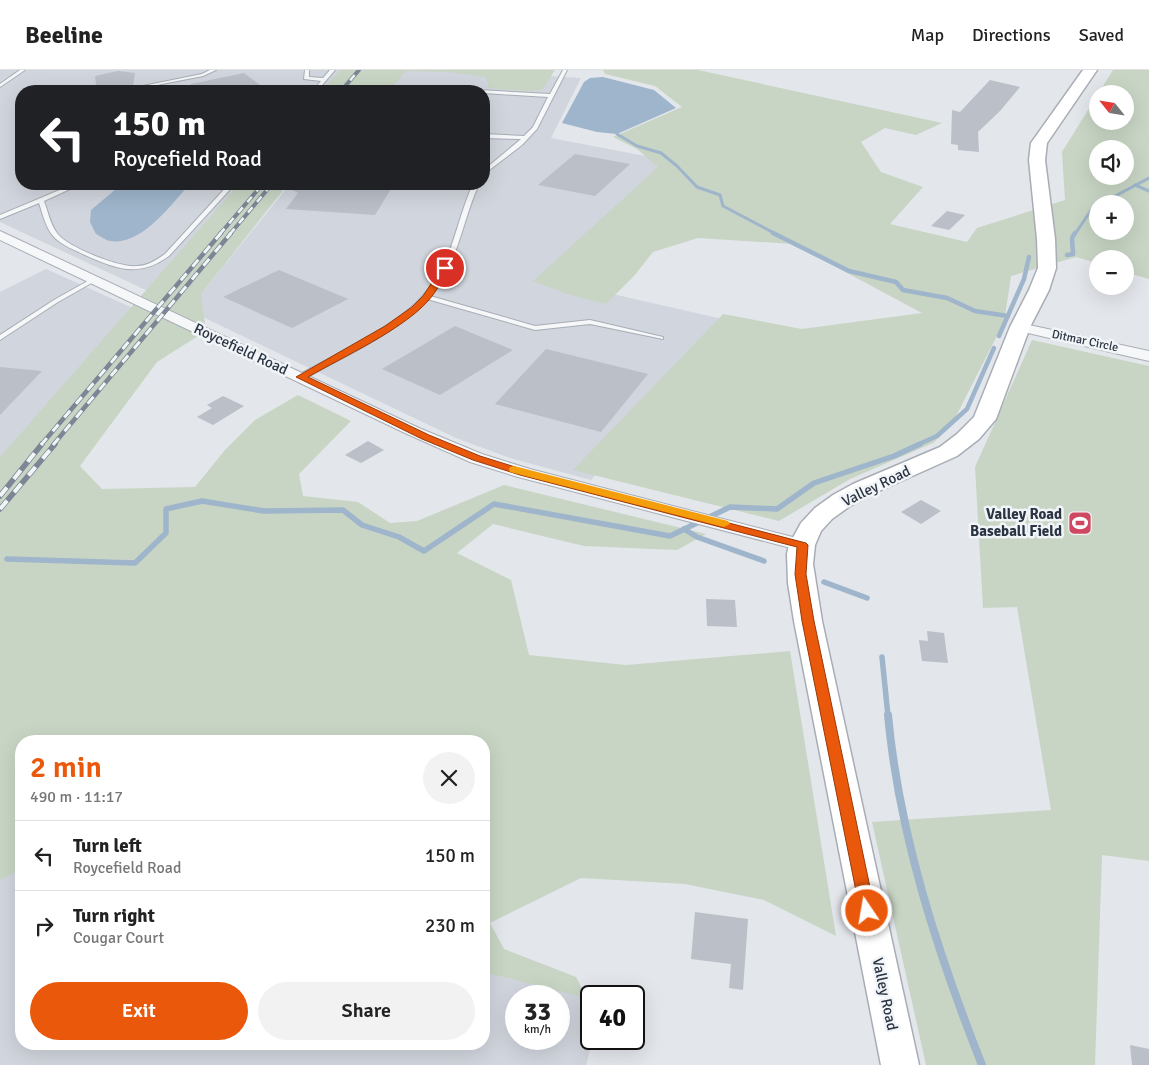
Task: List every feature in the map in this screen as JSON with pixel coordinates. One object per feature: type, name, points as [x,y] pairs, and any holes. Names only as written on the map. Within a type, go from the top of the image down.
[{"type":"street","name":"Valley Road","points":[[900,1065],[808,621],[801,574],[802,545],[812,526],[846,499],[888,477],[942,455],[975,431],[985,419],[1020,327],[1039,290],[1047,268],[1046,239],[1037,160],[1039,143],[1090,70]]},
{"type":"street","name":"Roycefield Road","points":[[0,235],[430,439],[476,458],[524,473],[802,545]]},
{"type":"street","name":"Ditmar Circle","points":[[1020,327],[1149,356]]},
{"type":"lane","points":[[0,86],[23,70]]},
{"type":"lane","points":[[151,85],[203,75],[214,70]]},
{"type":"lane","points":[[308,70],[306,78],[324,80]]},
{"type":"lane","points":[[319,85],[333,70]]},
{"type":"lane","points":[[490,167],[526,138],[535,128],[565,70]]},
{"type":"lane","points":[[490,92],[552,96]]},
{"type":"lane","points":[[490,136],[526,138]]},
{"type":"lane","points":[[0,217],[65,190]]},
{"type":"lane","points":[[41,201],[52,230],[64,242],[112,265],[129,269],[143,269],[156,264],[168,255],[227,190]]},
{"type":"lane","points":[[301,377],[403,318],[427,298],[445,268],[474,190]]},
{"type":"lane","points":[[0,338],[93,280]]},
{"type":"lane","points":[[427,298],[535,328],[590,322],[661,338]]},
{"type":"lane","points":[[0,330],[24,322]]},
{"type":"shaded area","points":[[0,70],[342,70],[329,85],[15,85],[15,190],[237,190],[148,291],[0,222]]},
{"type":"shaded area","points":[[382,70],[448,70],[581,78],[551,138],[666,160],[542,278],[727,320],[591,480],[510,458],[456,438],[188,310],[285,190],[490,190],[490,85],[370,85]]},
{"type":"shaded area","points":[[46,269],[135,309],[0,462],[0,292]]},
{"type":"shaded area","points":[[0,848],[15,851],[15,1050],[490,1050],[490,966],[567,985],[505,985],[505,1050],[570,1050],[570,986],[580,988],[580,1050],[590,1050],[586,1065],[0,1065]]},
{"type":"green space","points":[[340,70],[555,70],[542,90],[527,91],[490,88],[486,77],[449,72],[406,71],[394,85],[326,85]]},
{"type":"green space","points":[[603,70],[698,70],[942,123],[916,135],[885,128],[861,142],[881,172],[923,187],[890,224],[967,242],[977,228],[1065,200],[1062,152],[1089,108],[1089,130],[1134,130],[1134,85],[1104,85],[1113,70],[1149,70],[1149,279],[1134,275],[1134,250],[1089,250],[1089,261],[1076,257],[1011,276],[1004,322],[951,426],[933,443],[850,479],[779,521],[573,470],[723,314],[802,329],[922,313],[793,244],[698,238],[653,252],[634,276],[606,304],[570,295],[533,281],[658,167],[637,149],[613,137],[682,107],[655,86],[605,74]]},
{"type":"green space","points":[[234,190],[283,190],[201,294],[206,331],[157,362],[80,466],[102,489],[195,487],[225,450],[255,420],[298,395],[351,421],[299,474],[303,496],[358,502],[390,523],[417,521],[504,485],[706,534],[677,550],[584,546],[493,524],[457,553],[511,580],[529,655],[626,665],[790,651],[836,936],[764,900],[685,884],[581,878],[490,923],[490,735],[15,735],[15,872],[0,880],[0,457]]},
{"type":"green space","points":[[1032,340],[1149,366],[1149,861],[1102,855],[1095,1065],[926,1065],[872,822],[1051,810],[1017,607],[983,608],[975,467]]},
{"type":"green space","points":[[490,923],[504,949],[576,977],[580,985],[580,996],[570,994],[570,985],[536,985],[490,974]]},
{"type":"water","points":[[603,77],[654,90],[676,108],[617,134],[597,132],[562,123],[584,82],[590,78]]},
{"type":"water","points":[[115,190],[185,190],[155,222],[133,237],[122,241],[110,241],[96,234],[90,222],[91,210]]},
{"type":"building","points":[[118,71],[135,73],[133,85],[96,85],[95,76]]},
{"type":"building","points":[[244,73],[260,85],[191,85]]},
{"type":"building","points":[[990,80],[1020,87],[1000,111],[978,132],[979,152],[958,150],[958,145],[951,144],[952,110],[960,112]]},
{"type":"building","points":[[575,154],[630,164],[595,196],[538,185]]},
{"type":"building","points":[[292,190],[390,190],[375,215],[286,209],[298,193]]},
{"type":"building","points":[[947,211],[965,215],[949,230],[931,226]]},
{"type":"building","points":[[279,270],[348,299],[292,328],[223,297]]},
{"type":"building","points":[[455,326],[513,350],[440,395],[382,369]]},
{"type":"building","points":[[546,349],[648,374],[601,432],[495,404]]},
{"type":"building","points":[[0,367],[42,371],[0,415]]},
{"type":"building","points":[[223,396],[244,406],[213,425],[197,417],[212,408],[207,405]]},
{"type":"building","points":[[368,441],[384,450],[361,463],[345,455]]},
{"type":"building","points":[[921,500],[941,511],[921,524],[901,512]]},
{"type":"building","points":[[706,599],[735,600],[737,627],[707,626]]},
{"type":"building","points":[[927,631],[944,633],[948,663],[922,661],[919,640],[928,641]]},
{"type":"building","points":[[695,912],[748,919],[743,990],[729,988],[731,964],[691,959]]},
{"type":"building","points":[[1130,1045],[1149,1049],[1149,1065],[1132,1065]]},
{"type":"waterway","points":[[617,134],[637,146],[661,153],[677,166],[697,187],[720,195],[723,206],[776,234]]},
{"type":"waterway","points":[[1135,185],[1149,178]]},
{"type":"waterway","points":[[1117,195],[1135,185]]},
{"type":"waterway","points":[[1135,185],[1149,191]]},
{"type":"waterway","points":[[1075,234],[1089,213]]},
{"type":"waterway","points":[[773,233],[849,271],[896,282],[903,290],[947,298],[975,311],[1008,316]]},
{"type":"waterway","points":[[1067,255],[1073,254],[1072,238],[1075,233]]},
{"type":"waterway","points":[[1008,316],[1024,279],[1029,257]]},
{"type":"waterway","points":[[999,336],[1008,316]]},
{"type":"waterway","points":[[917,445],[937,436],[967,409],[994,348]]},
{"type":"waterway","points":[[684,529],[730,507],[777,509],[814,483],[894,456],[920,444]]},
{"type":"waterway","points":[[7,559],[135,563],[166,533],[166,509],[202,501],[264,511],[343,510],[362,525],[399,537],[424,551],[494,504],[670,536],[684,529]]},
{"type":"waterway","points":[[684,529],[697,537],[764,561]]},
{"type":"waterway","points":[[824,582],[867,598]]},
{"type":"waterway","points":[[882,657],[888,716]]},
{"type":"waterway","points":[[888,715],[893,760],[911,849],[950,980],[982,1065]]},
{"type":"railway","points":[[346,85],[359,70]]},
{"type":"railway","points":[[220,234],[258,190]]},
{"type":"railway","points":[[230,234],[267,190]]},
{"type":"railway","points":[[41,445],[221,233]]},
{"type":"railway","points":[[53,445],[231,233]]},
{"type":"railway","points":[[0,496],[42,444]]},
{"type":"railway","points":[[0,509],[55,444]]},
{"type":"slow traffic","points":[[514,470],[724,524]]},
{"type":"place","name":"Valley Road Baseball Field","points":[[1080,523]]},
{"type":"route","points":[[445,268],[439,281],[427,298],[415,309],[388,328],[301,377],[426,437],[476,458],[524,473],[802,545],[801,574],[808,621],[867,911]]}]
